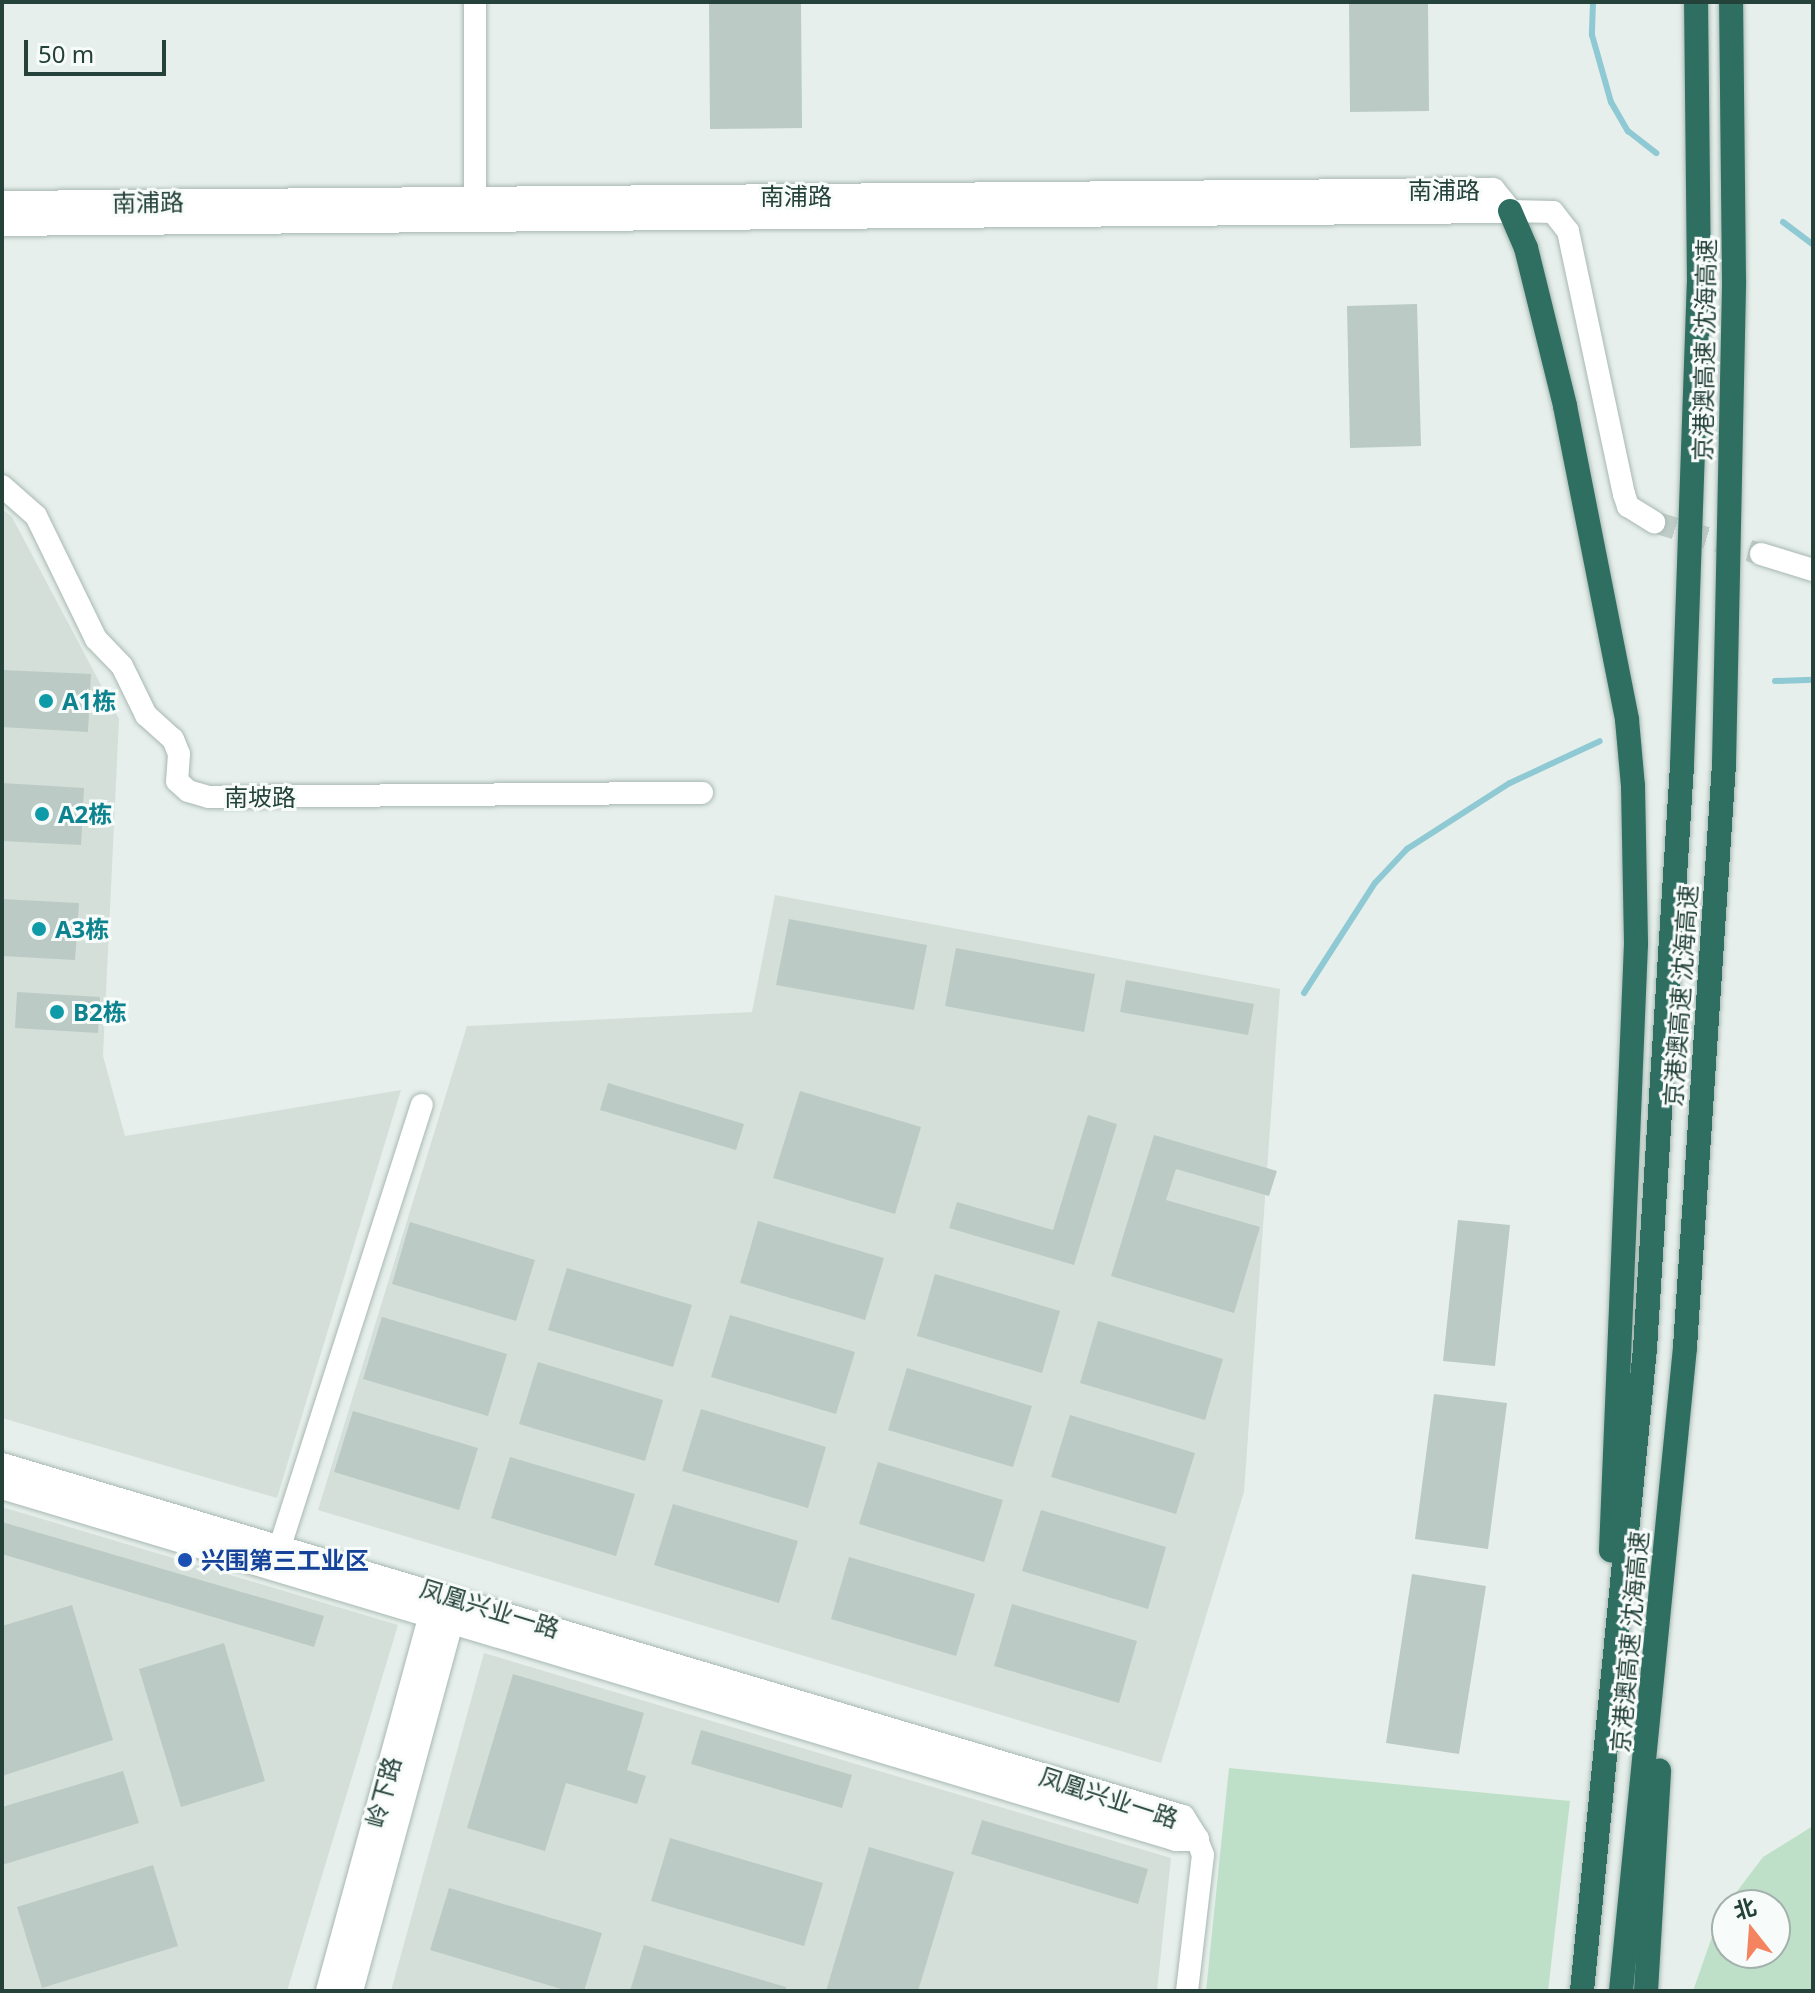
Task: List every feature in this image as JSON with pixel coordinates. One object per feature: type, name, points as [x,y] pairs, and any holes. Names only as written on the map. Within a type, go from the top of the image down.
[{"type":"highway","name":"京港澳高速 沈海高速","points":[[1582,1991],[1599,1855],[1645,1349],[1682,765],[1699,283],[1696,2]]},
{"type":"highway","name":"京港澳高速 沈海高速","points":[[1621,1991],[1685,1347],[1724,764],[1734,281],[1731,2]]},
{"type":"highway","points":[[1510,211],[1526,248],[1565,406],[1627,720],[1633,786],[1636,944],[1599,1855]]},
{"type":"highway","points":[[1646,1991],[1660,1822],[1656,1659]]},
{"type":"street","points":[[475,2],[475,199]]},
{"type":"street","name":"南浦路","points":[[2,203],[1493,190],[1510,211]]},
{"type":"street","points":[[1510,211],[1553,212],[1568,231],[1624,494],[1628,506],[1654,522]]},
{"type":"street","name":"南浦路","points":[[2,224],[1510,211]]},
{"type":"street","name":"南坡路","points":[[2,486],[36,516],[96,639],[122,666],[146,715],[173,739],[179,754],[177,781],[188,791],[209,797],[702,793]]},
{"type":"street","points":[[1761,554],[1813,570]]},
{"type":"street","points":[[277,1557],[422,1105]]},
{"type":"street","name":"凤凰兴业一路","points":[[2,1465],[277,1557]]},
{"type":"street","name":"凤凰兴业一路","points":[[2,1487],[277,1557],[1183,1817],[1197,1839]]},
{"type":"street","name":"岭下路","points":[[328,1991],[444,1606]]},
{"type":"street","name":"岭下路","points":[[351,1991],[444,1606]]},
{"type":"street","points":[[1187,1991],[1203,1855],[1197,1839]]},
{"type":"shaded area","points":[[2,509],[12,517],[119,719],[103,1056],[125,1136],[401,1090],[277,1498],[2,1418]]},
{"type":"shaded area","points":[[775,895],[1280,989],[1244,1492],[1161,1763],[318,1510],[467,1026],[752,1012]]},
{"type":"shaded area","points":[[2,1507],[398,1625],[287,1991],[2,1991]]},
{"type":"shaded area","points":[[484,1653],[1171,1858],[1157,1991],[391,1991]]},
{"type":"green space","points":[[1229,1768],[1570,1801],[1548,1991],[1206,1991]]},
{"type":"green space","points":[[1813,1826],[1813,1991],[1693,1991],[1711,1940],[1711,1969],[1791,1969],[1791,1889],[1739,1889],[1763,1857]]},
{"type":"building","points":[[709,2],[801,2],[802,128],[710,129]]},
{"type":"building","points":[[1349,2],[1428,2],[1429,111],[1350,112]]},
{"type":"building","points":[[1417,304],[1421,446],[1350,448],[1347,306]]},
{"type":"building","name":"A1栋","points":[[2,670],[91,674],[88,732],[2,727]]},
{"type":"building","name":"A2栋","points":[[2,783],[84,788],[81,845],[2,841]]},
{"type":"building","name":"A3栋","points":[[2,899],[79,903],[75,960],[2,956]]},
{"type":"building","points":[[789,919],[927,945],[914,1010],[776,985]]},
{"type":"building","points":[[956,948],[1095,974],[1084,1032],[945,1006]]},
{"type":"building","points":[[1126,980],[1254,1004],[1248,1035],[1120,1012]]},
{"type":"building","name":"B2栋","points":[[17,992],[100,997],[98,1033],[15,1028]]},
{"type":"building","points":[[608,1083],[744,1124],[736,1150],[600,1110]]},
{"type":"building","points":[[800,1091],[921,1127],[895,1214],[773,1178]]},
{"type":"building","points":[[1088,1115],[1117,1124],[1074,1265],[949,1228],[957,1202],[1053,1230]]},
{"type":"building","points":[[1154,1135],[1277,1171],[1269,1196],[1176,1169],[1166,1200],[1260,1227],[1234,1313],[1111,1276]]},
{"type":"building","points":[[1458,1220],[1510,1225],[1495,1366],[1443,1361]]},
{"type":"building","points":[[758,1221],[884,1258],[865,1320],[740,1283]]},
{"type":"building","points":[[410,1222],[535,1260],[516,1321],[392,1284]]},
{"type":"building","points":[[567,1268],[692,1305],[673,1367],[548,1330]]},
{"type":"building","points":[[935,1274],[1060,1311],[1042,1373],[917,1336]]},
{"type":"building","points":[[730,1315],[855,1352],[836,1414],[711,1377]]},
{"type":"building","points":[[382,1317],[507,1354],[488,1416],[363,1379]]},
{"type":"building","points":[[1098,1321],[1223,1359],[1205,1420],[1080,1383]]},
{"type":"building","points":[[538,1362],[663,1400],[645,1461],[519,1424]]},
{"type":"building","points":[[907,1368],[1032,1406],[1013,1467],[888,1430]]},
{"type":"building","points":[[1434,1394],[1507,1403],[1488,1549],[1415,1539]]},
{"type":"building","points":[[701,1409],[826,1447],[808,1508],[682,1471]]},
{"type":"building","points":[[353,1411],[478,1448],[459,1510],[334,1472]]},
{"type":"building","points":[[1070,1415],[1195,1453],[1176,1514],[1051,1477]]},
{"type":"building","points":[[510,1457],[635,1494],[616,1556],[491,1518]]},
{"type":"building","points":[[878,1462],[1003,1500],[984,1562],[859,1524]]},
{"type":"building","points":[[673,1504],[798,1541],[779,1603],[654,1565]]},
{"type":"building","points":[[1041,1510],[1166,1547],[1148,1609],[1022,1571]]},
{"type":"building","points":[[2,1522],[324,1616],[314,1647],[2,1554]]},
{"type":"building","points":[[849,1557],[975,1594],[956,1656],[831,1619]]},
{"type":"building","points":[[1412,1574],[1486,1586],[1459,1754],[1386,1743]]},
{"type":"building","points":[[1012,1604],[1137,1641],[1119,1703],[994,1666]]},
{"type":"building","points":[[72,1605],[113,1740],[2,1776],[2,1626]]},
{"type":"building","points":[[224,1643],[265,1781],[181,1807],[139,1669]]},
{"type":"building","points":[[513,1674],[644,1713],[627,1770],[646,1776],[637,1804],[566,1783],[545,1851],[467,1828]]},
{"type":"building","points":[[701,1730],[852,1775],[842,1808],[691,1764]]},
{"type":"building","points":[[123,1771],[139,1823],[2,1865],[2,1807]]},
{"type":"building","points":[[982,1820],[1148,1869],[1138,1904],[971,1854]]},
{"type":"building","points":[[670,1838],[823,1883],[804,1946],[651,1901]]},
{"type":"building","points":[[869,1847],[954,1872],[918,1991],[826,1991]]},
{"type":"building","points":[[153,1865],[178,1946],[42,1988],[17,1907]]},
{"type":"building","points":[[449,1888],[602,1933],[584,1991],[568,1991],[430,1950]]},
{"type":"building","points":[[644,1945],[786,1987],[786,1991],[630,1991]]},
{"type":"waterway","points":[[1593,2],[1592,35],[1611,102],[1628,131],[1656,153]]},
{"type":"waterway","points":[[1783,222],[1813,245]]},
{"type":"waterway","points":[[1775,681],[1813,680]]},
{"type":"waterway","points":[[1304,993],[1375,883],[1407,849],[1510,783],[1600,741]]},
{"type":"tunnel","points":[[1654,522],[1761,554]]},
{"type":"place","name":"A1栋","points":[[46,701]]},
{"type":"place","name":"A2栋","points":[[42,814]]},
{"type":"place","name":"A3栋","points":[[39,929]]},
{"type":"place","name":"B2栋","points":[[57,1012]]},
{"type":"place","name":"兴围第三工业区","points":[[185,1560]]}]
